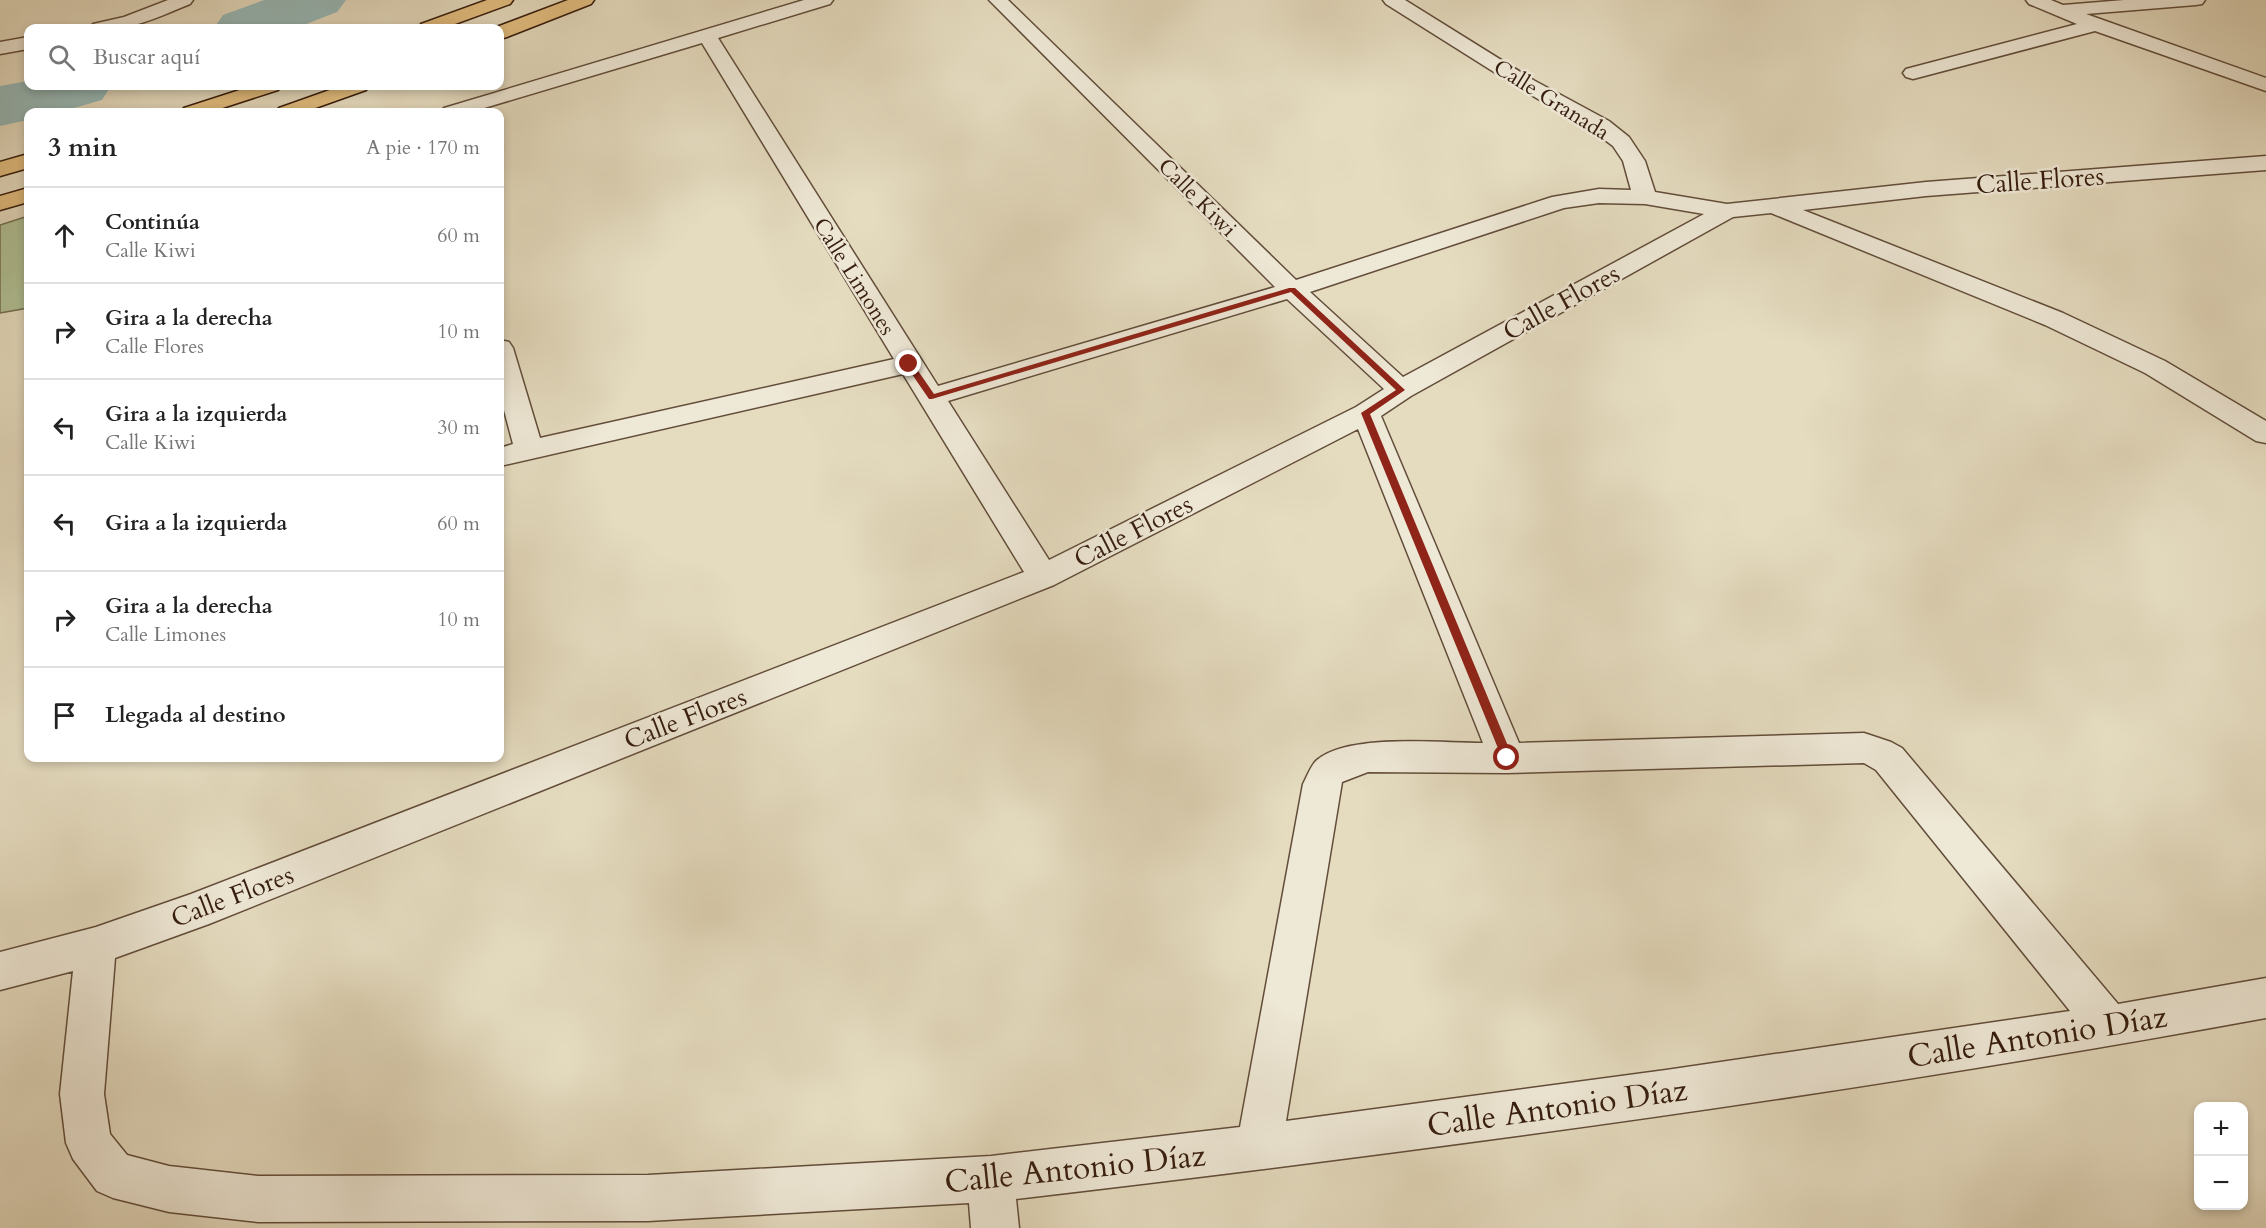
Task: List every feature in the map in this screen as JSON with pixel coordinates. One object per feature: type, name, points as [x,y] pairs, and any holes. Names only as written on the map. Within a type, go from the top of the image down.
[{"type":"main road","points":[[442,24],[504,0]]},
{"type":"main road","points":[[504,31],[585,0]]},
{"type":"main road","points":[[203,108],[259,90]]},
{"type":"main road","points":[[297,108],[348,90]]},
{"type":"main road","points":[[0,168],[24,162]]},
{"type":"main road","points":[[0,202],[24,196]]},
{"type":"street","points":[[119,24],[184,0]]},
{"type":"street","points":[[464,108],[824,0]]},
{"type":"street","name":"Calle Kiwi","points":[[998,0],[1292,290],[1401,390]]},
{"type":"street","name":"Calle Granada","points":[[1392,0],[1528,85],[1601,126],[1621,142],[1634,161],[1645,197]]},
{"type":"street","points":[[2034,0],[2096,25],[2266,85]]},
{"type":"street","points":[[2059,10],[2196,0]]},
{"type":"street","points":[[1913,73],[2096,25]]},
{"type":"street","name":"Calle Limones","points":[[707,36],[1043,577]]},
{"type":"street","points":[[0,48],[24,44]]},
{"type":"street","name":"Calle Flores","points":[[0,971],[96,946],[206,907],[1043,577],[1366,413],[1401,390],[1727,211],[1926,189],[2266,163]]},
{"type":"street","points":[[932,397],[1292,290],[1560,202],[1599,196],[1645,197],[1727,211]]},
{"type":"street","points":[[1772,206],[2054,319],[2155,367],[2266,434]]},
{"type":"street","points":[[504,362],[529,450]]},
{"type":"street","points":[[504,456],[909,364]]},
{"type":"street","points":[[1366,413],[1507,758]]},
{"type":"street","points":[[1259,1148],[1322,784],[1329,771],[1344,763],[1368,757],[1507,758],[1864,748],[1878,752],[1889,759],[2109,1026]]},
{"type":"street","name":"Calle Antonio Díaz","points":[[96,946],[82,1094],[89,1143],[113,1175],[169,1189],[258,1199],[648,1198],[991,1179],[1259,1148],[1666,1092],[2109,1026],[2266,998]]},
{"type":"street","points":[[991,1179],[995,1228]]},
{"type":"green space","points":[[24,217],[24,309],[0,313],[0,225]]},
{"type":"waterway","points":[[254,24],[317,0]]},
{"type":"waterway","points":[[0,106],[66,90]]},
{"type":"route","points":[[909,364],[932,397],[1292,290],[1401,390],[1366,413],[1507,758]]}]
